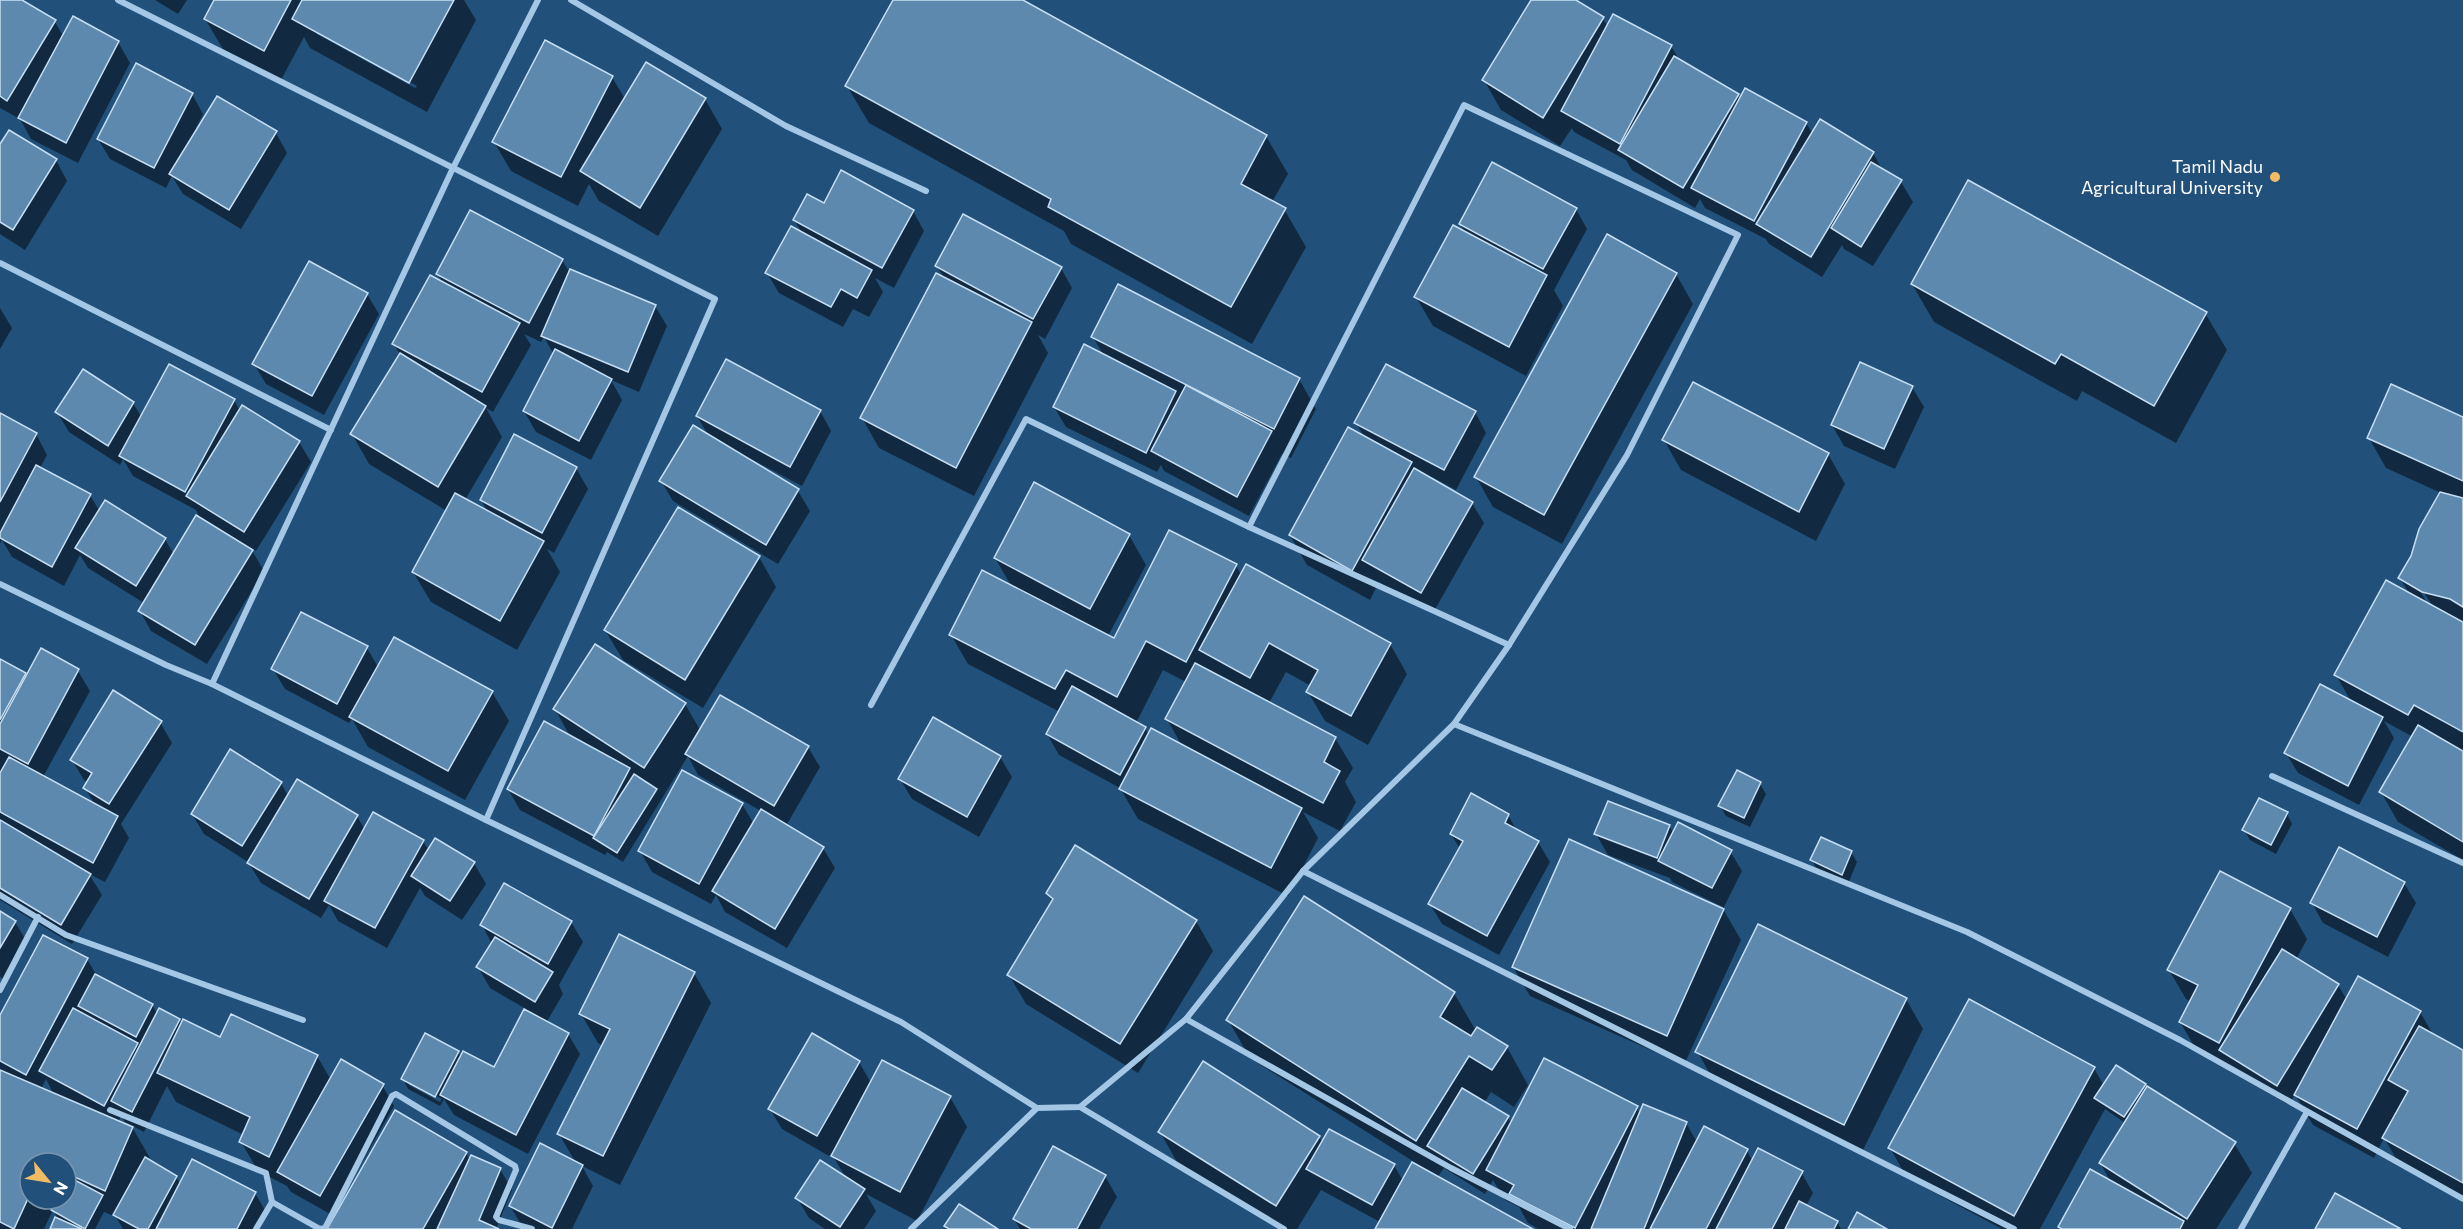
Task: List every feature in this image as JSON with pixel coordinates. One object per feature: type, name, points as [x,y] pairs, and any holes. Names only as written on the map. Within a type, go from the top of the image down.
[{"type":"street","points":[[118,0],[715,299],[486,820]]},
{"type":"street","points":[[212,684],[453,168],[538,0]]},
{"type":"street","points":[[571,0],[786,126],[926,191]]},
{"type":"street","points":[[1080,1107],[1186,1019],[1303,871],[1454,724],[1509,645],[1627,455],[1738,235],[1464,105],[1249,527]]},
{"type":"street","points":[[0,263],[331,430]]},
{"type":"street","points":[[871,705],[1026,419],[1249,527],[1509,645]]},
{"type":"street","points":[[0,584],[166,665],[212,684],[901,1022],[1037,1108],[1080,1107],[1284,1229]]},
{"type":"street","points":[[1454,724],[1967,932],[2180,1040],[2463,1199]]},
{"type":"street","points":[[2272,776],[2463,863]]},
{"type":"street","points":[[1303,871],[2014,1229]]},
{"type":"street","points":[[0,896],[66,935],[303,1020]]},
{"type":"street","points":[[0,990],[38,917]]},
{"type":"street","points":[[1186,1019],[1451,1168],[1570,1229]]},
{"type":"street","points":[[272,1202],[320,1229],[325,1228],[392,1096],[396,1094],[515,1166],[516,1170],[496,1217],[499,1220],[532,1229]]},
{"type":"street","points":[[911,1229],[1037,1108]]},
{"type":"street","points":[[110,1110],[266,1173],[272,1202],[256,1229]]},
{"type":"street","points":[[2241,1229],[2307,1112]]},
{"type":"building","points":[[0,0],[22,0],[56,20],[7,101],[0,96]]},
{"type":"building","points":[[214,0],[291,0],[264,51],[204,19]]},
{"type":"building","points":[[302,0],[454,0],[409,83],[292,19]]},
{"type":"building","points":[[893,0],[1023,0],[1267,135],[1241,184],[1286,208],[1231,307],[1048,207],[1051,199],[845,86]]},
{"type":"building","points":[[1531,0],[1576,0],[1604,17],[1543,118],[1482,80]]},
{"type":"building","points":[[1613,14],[1672,45],[1620,144],[1561,111]]},
{"type":"building","points":[[73,16],[119,41],[66,143],[18,118]]},
{"type":"building","points":[[545,40],[613,76],[561,177],[492,142]]},
{"type":"building","points":[[1674,56],[1739,94],[1683,188],[1618,150]]},
{"type":"building","points":[[646,62],[706,98],[640,208],[580,171]]},
{"type":"building","points":[[136,63],[193,93],[154,168],[97,139]]},
{"type":"building","points":[[1745,88],[1807,122],[1754,221],[1691,188]]},
{"type":"building","points":[[217,96],[277,131],[229,210],[169,174]]},
{"type":"building","points":[[1820,119],[1874,152],[1811,257],[1756,224]]},
{"type":"building","points":[[9,130],[57,159],[13,230],[0,222],[0,144]]},
{"type":"building","points":[[1492,162],[1577,208],[1543,269],[1459,224]]},
{"type":"building","points":[[1871,162],[1902,180],[1861,247],[1831,228]]},
{"type":"building","points":[[841,170],[914,210],[882,268],[793,220],[807,194],[824,203]]},
{"type":"building","points":[[1968,180],[2207,312],[2154,406],[2061,354],[2055,364],[1911,284]]},
{"type":"building","points":[[470,210],[563,259],[529,323],[436,274]]},
{"type":"building","points":[[963,214],[1062,267],[1033,319],[935,266]]},
{"type":"building","points":[[1453,225],[1547,275],[1509,347],[1414,297]]},
{"type":"building","points":[[791,226],[872,270],[857,298],[841,289],[831,307],[765,273]]},
{"type":"building","points":[[1607,234],[1677,273],[1544,515],[1474,477]]},
{"type":"building","points":[[309,261],[368,293],[312,396],[252,364]]},
{"type":"building","points":[[570,269],[656,305],[628,372],[541,336]]},
{"type":"building","points":[[936,273],[1032,322],[956,468],[860,418]]},
{"type":"building","points":[[430,275],[520,323],[482,392],[392,344]]},
{"type":"building","points":[[1118,284],[1300,378],[1274,429],[1091,337]]},
{"type":"building","points":[[1084,344],[1176,391],[1146,453],[1053,407]]},
{"type":"building","points":[[555,349],[612,379],[579,441],[523,411]]},
{"type":"building","points":[[400,353],[486,406],[438,487],[350,434]]},
{"type":"building","points":[[726,359],[821,410],[790,467],[696,416]]},
{"type":"building","points":[[1860,362],[1913,386],[1884,449],[1831,425]]},
{"type":"building","points":[[169,364],[235,399],[185,492],[119,456]]},
{"type":"building","points":[[1386,364],[1476,411],[1444,470],[1354,423]]},
{"type":"building","points":[[83,369],[134,402],[108,446],[55,412]]},
{"type":"building","points":[[1693,382],[1829,453],[1799,512],[1662,440]]},
{"type":"building","points":[[2391,384],[2463,417],[2463,481],[2367,438]]},
{"type":"building","points":[[1186,385],[1272,431],[1237,497],[1151,451]]},
{"type":"building","points":[[242,405],[300,441],[244,532],[186,496]]},
{"type":"building","points":[[0,413],[37,433],[0,502]]},
{"type":"building","points":[[693,425],[799,489],[766,545],[659,481]]},
{"type":"building","points":[[1348,427],[1412,462],[1352,571],[1289,535]]},
{"type":"building","points":[[514,434],[577,467],[542,533],[480,500]]},
{"type":"building","points":[[36,465],[91,494],[52,567],[0,538],[0,533]]},
{"type":"building","points":[[1414,468],[1473,502],[1421,593],[1362,560]]},
{"type":"building","points":[[1034,482],[1130,534],[1090,609],[994,558]]},
{"type":"building","points":[[2440,492],[2463,498],[2463,607],[2450,599],[2422,592],[2398,578],[2411,556],[2419,529]]},
{"type":"building","points":[[455,493],[544,541],[500,621],[412,572]]},
{"type":"building","points":[[105,500],[166,538],[136,586],[75,548]]},
{"type":"building","points":[[678,507],[760,556],[685,680],[604,630]]},
{"type":"building","points":[[196,515],[253,550],[195,645],[138,611]]},
{"type":"building","points":[[1169,530],[1237,564],[1186,662],[1146,641],[1117,697],[1066,670],[1055,689],[949,635],[982,570],[1114,638]]},
{"type":"building","points":[[1246,564],[1391,643],[1351,716],[1306,692],[1318,670],[1269,643],[1250,678],[1199,650]]},
{"type":"building","points":[[2386,580],[2463,622],[2463,732],[2414,705],[2408,715],[2334,675]]},
{"type":"building","points":[[301,612],[368,646],[337,704],[271,669]]},
{"type":"building","points":[[394,637],[493,691],[448,771],[349,717]]},
{"type":"building","points":[[595,644],[686,703],[644,768],[553,709]]},
{"type":"building","points":[[41,648],[79,669],[28,764],[0,749],[0,724]]},
{"type":"building","points":[[0,659],[26,673],[0,720]]},
{"type":"building","points":[[1195,663],[1336,737],[1324,762],[1340,771],[1323,803],[1165,719]]},
{"type":"building","points":[[2320,684],[2383,717],[2348,786],[2284,753]]},
{"type":"building","points":[[1072,686],[1146,727],[1120,775],[1046,734]]},
{"type":"building","points":[[113,690],[162,721],[109,804],[83,788],[92,773],[70,760]]},
{"type":"building","points":[[720,695],[809,746],[774,806],[685,754]]},
{"type":"building","points":[[933,717],[1001,756],[967,817],[898,779]]},
{"type":"building","points":[[544,721],[630,768],[594,836],[507,789]]},
{"type":"building","points":[[2418,725],[2463,751],[2463,842],[2379,792]]},
{"type":"building","points":[[1151,728],[1302,808],[1271,868],[1119,789]]},
{"type":"building","points":[[230,749],[282,782],[242,846],[191,814]]},
{"type":"building","points":[[9,757],[118,816],[93,863],[0,812],[0,773]]},
{"type":"building","points":[[682,770],[743,803],[699,884],[638,851]]},
{"type":"building","points":[[1737,770],[1761,782],[1744,818],[1718,806]]},
{"type":"building","points":[[634,774],[657,789],[617,853],[593,838]]},
{"type":"building","points":[[297,779],[358,815],[309,899],[247,863]]},
{"type":"building","points":[[1471,793],[1509,814],[1505,823],[1539,841],[1487,936],[1428,904],[1463,841],[1450,834]]},
{"type":"building","points":[[2259,798],[2288,812],[2271,845],[2242,830]]},
{"type":"building","points":[[1608,801],[1670,825],[1657,858],[1594,834]]},
{"type":"building","points":[[761,809],[824,847],[775,929],[712,891]]},
{"type":"building","points":[[373,812],[424,840],[375,928],[324,901]]},
{"type":"building","points":[[0,820],[91,874],[61,925],[0,888]]},
{"type":"building","points":[[1678,822],[1732,850],[1712,888],[1658,861]]},
{"type":"building","points":[[1821,837],[1852,851],[1842,875],[1810,860]]},
{"type":"building","points":[[435,838],[475,862],[450,901],[411,876]]},
{"type":"building","points":[[1569,839],[1724,909],[1667,1036],[1512,967]]},
{"type":"building","points":[[1075,845],[1197,920],[1120,1044],[1007,975],[1053,899],[1046,893]]},
{"type":"building","points":[[2339,847],[2405,882],[2377,937],[2310,903]]},
{"type":"building","points":[[2220,871],[2291,908],[2219,1043],[2179,1022],[2198,985],[2167,970]]},
{"type":"building","points":[[504,883],[572,921],[548,964],[480,925]]},
{"type":"building","points":[[1304,896],[1455,992],[1440,1017],[1471,1036],[1477,1027],[1508,1046],[1492,1070],[1469,1056],[1416,1141],[1226,1020]]},
{"type":"building","points":[[0,911],[16,921],[0,948]]},
{"type":"building","points":[[1758,924],[1907,998],[1844,1125],[1695,1052]]},
{"type":"building","points":[[619,934],[695,972],[603,1156],[557,1134],[610,1029],[579,1014]]},
{"type":"building","points":[[43,935],[88,958],[26,1075],[0,1061],[0,1015]]},
{"type":"building","points":[[495,937],[553,972],[535,1002],[476,967]]},
{"type":"building","points":[[2282,949],[2339,984],[2277,1086],[2219,1050]]},
{"type":"building","points":[[95,974],[153,1004],[136,1037],[78,1006]]},
{"type":"building","points":[[2358,976],[2421,1011],[2357,1129],[2294,1095]]},
{"type":"building","points":[[1969,999],[2095,1067],[2014,1216],[1888,1148]]},
{"type":"building","points":[[73,1008],[138,1043],[104,1106],[39,1071]]},
{"type":"building","points":[[159,1008],[180,1019],[132,1112],[111,1101]]},
{"type":"building","points":[[524,1009],[569,1033],[516,1135],[440,1095],[463,1051],[494,1067]]},
{"type":"building","points":[[231,1014],[318,1055],[269,1157],[239,1142],[250,1117],[157,1073],[183,1019],[220,1037]]},
{"type":"building","points":[[2419,1026],[2463,1050],[2463,1183],[2382,1138],[2408,1091],[2388,1080]]},
{"type":"building","points":[[425,1033],[459,1051],[435,1097],[401,1079]]},
{"type":"building","points":[[812,1033],[860,1061],[817,1136],[768,1109]]},
{"type":"building","points":[[1544,1058],[1638,1106],[1575,1228],[1509,1194],[1514,1185],[1486,1170]]},
{"type":"building","points":[[341,1059],[384,1084],[320,1196],[277,1172]]},
{"type":"building","points":[[882,1060],[951,1096],[900,1192],[831,1156]]},
{"type":"building","points":[[1203,1061],[1320,1136],[1276,1206],[1158,1132]]},
{"type":"building","points":[[2116,1065],[2146,1084],[2124,1117],[2094,1098]]},
{"type":"building","points":[[0,1070],[133,1127],[105,1191],[78,1179],[78,1151],[18,1151],[18,1211],[22,1211],[14,1229],[0,1222]]},
{"type":"building","points":[[2147,1086],[2236,1142],[2187,1219],[2099,1163]]},
{"type":"building","points":[[1462,1088],[1509,1116],[1473,1174],[1427,1146]]},
{"type":"building","points":[[1643,1104],[1687,1122],[1644,1229],[1591,1229]]},
{"type":"building","points":[[395,1110],[467,1152],[423,1229],[327,1229]]},
{"type":"building","points":[[1704,1126],[1748,1149],[1706,1229],[1650,1229]]},
{"type":"building","points":[[1329,1129],[1395,1164],[1372,1205],[1306,1169]]},
{"type":"building","points":[[540,1143],[583,1165],[552,1228],[509,1206]]},
{"type":"building","points":[[1053,1146],[1106,1175],[1077,1229],[1031,1229],[1013,1219]]},
{"type":"building","points":[[1758,1148],[1803,1171],[1772,1229],[1716,1229]]},
{"type":"building","points":[[471,1155],[501,1168],[479,1220],[499,1229],[437,1229]]},
{"type":"building","points":[[145,1157],[177,1176],[148,1229],[139,1229],[113,1215]]},
{"type":"building","points":[[192,1159],[256,1192],[237,1229],[156,1229]]},
{"type":"building","points":[[820,1160],[865,1189],[840,1227],[795,1198]]},
{"type":"building","points":[[1412,1162],[1533,1229],[1375,1229]]},
{"type":"building","points":[[2090,1169],[2184,1221],[2180,1229],[2062,1229],[2058,1227]]},
{"type":"building","points":[[78,1182],[103,1195],[85,1229],[53,1211],[78,1211]]},
{"type":"building","points":[[2335,1193],[2401,1229],[2315,1229]]},
{"type":"building","points":[[1799,1201],[1838,1221],[1834,1229],[1785,1229]]},
{"type":"building","points":[[959,1204],[998,1229],[949,1229],[944,1226]]},
{"type":"building","points":[[1857,1212],[1887,1229],[1848,1229]]},
{"type":"building","points":[[55,1217],[82,1229],[50,1229]]},
{"type":"place","name":"Tamil Nadu Agricultural University","points":[[2275,177]]}]
